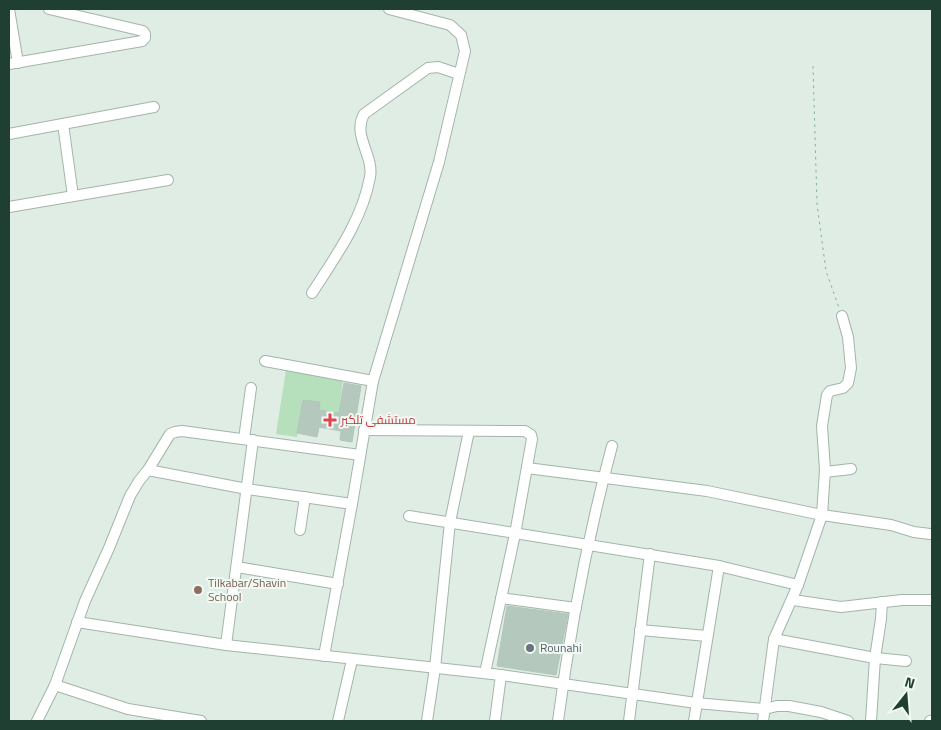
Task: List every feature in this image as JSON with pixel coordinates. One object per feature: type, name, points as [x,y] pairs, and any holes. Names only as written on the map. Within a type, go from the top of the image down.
[{"type":"street","points":[[9,9],[13,64],[142,41],[145,38],[143,31],[49,9]]},
{"type":"street","points":[[324,656],[373,381],[439,162],[465,46],[458,31],[450,25],[389,9]]},
{"type":"street","points":[[312,294],[356,221],[364,197],[371,172],[360,134],[361,119],[364,114],[428,68],[438,67],[459,74]]},
{"type":"street","points":[[9,134],[154,107]]},
{"type":"street","points":[[63,124],[73,196]]},
{"type":"street","points":[[9,207],[168,180]]},
{"type":"street","points":[[763,721],[774,639],[798,585],[822,515],[825,472],[822,426],[827,395],[830,391],[843,388],[848,383],[851,368],[848,337],[842,316]]},
{"type":"street","points":[[265,361],[373,381]]},
{"type":"street","points":[[226,645],[247,489],[252,388]]},
{"type":"street","points":[[364,430],[528,432],[532,439],[515,534],[485,674]]},
{"type":"street","points":[[37,721],[55,685],[77,622],[130,496],[170,434],[182,431],[360,455]]},
{"type":"street","points":[[427,721],[435,668],[450,522],[469,431]]},
{"type":"street","points":[[558,721],[576,608],[603,477],[612,446]]},
{"type":"street","points":[[527,468],[707,491],[822,515],[891,525],[914,532],[930,534]]},
{"type":"street","points":[[825,472],[851,469]]},
{"type":"street","points":[[148,470],[247,489],[352,504]]},
{"type":"street","points":[[300,530],[305,497]]},
{"type":"street","points":[[409,516],[719,566],[798,585]]},
{"type":"street","points":[[629,721],[650,554]]},
{"type":"street","points":[[694,721],[719,566]]},
{"type":"street","points":[[236,567],[338,584]]},
{"type":"street","points":[[500,598],[576,608]]},
{"type":"street","points":[[792,600],[841,607],[902,600],[932,600]]},
{"type":"street","points":[[871,721],[875,658],[882,602]]},
{"type":"street","points":[[77,622],[226,645],[501,675],[696,703],[765,709],[788,706],[821,712],[848,721]]},
{"type":"street","points":[[640,630],[707,636]]},
{"type":"street","points":[[774,639],[875,658],[906,661]]},
{"type":"street","points":[[338,721],[352,660]]},
{"type":"street","points":[[495,721],[501,675]]},
{"type":"street","points":[[55,685],[128,708],[201,721]]},
{"type":"path","points":[[813,66],[818,212],[826,271],[833,296],[842,316]]},
{"type":"green space","points":[[286,370],[343,380],[339,413],[319,410],[320,402],[303,400],[297,437],[276,434]]},
{"type":"building","points":[[344,383],[361,386],[352,442],[340,440],[341,431],[319,427],[317,437],[297,433],[303,400],[320,402],[319,410],[339,413]]},
{"type":"building","points":[[507,606],[568,614],[556,675],[497,666]]},
{"type":"place","name":"مستشفى تلكبر","points":[[330,420]]},
{"type":"place","name":"Tilkabar/Shavin School","points":[[198,590]]},
{"type":"place","name":"Rounahi","points":[[530,648]]}]
